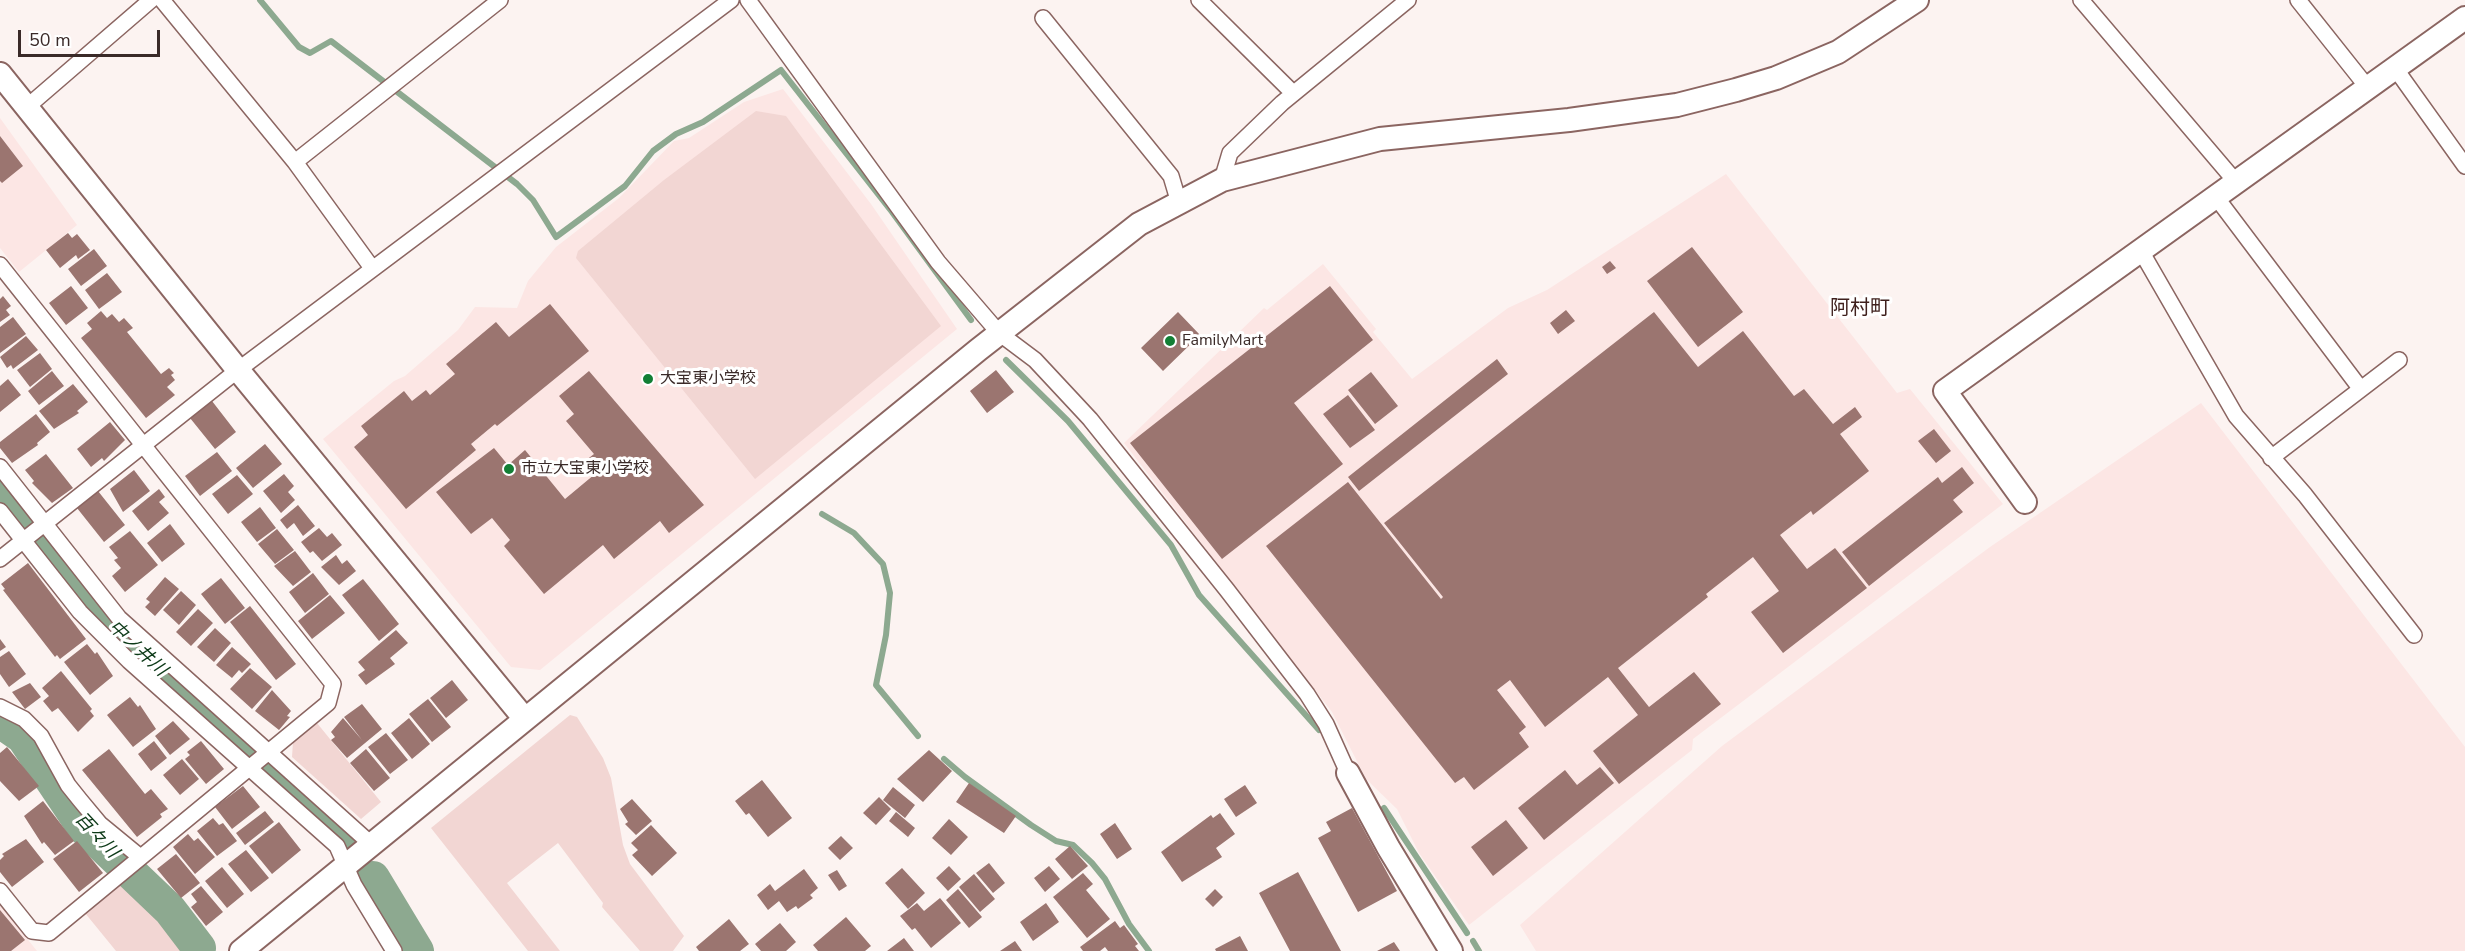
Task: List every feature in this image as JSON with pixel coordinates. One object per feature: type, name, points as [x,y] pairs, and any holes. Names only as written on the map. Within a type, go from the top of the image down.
[{"type":"street","points":[[27,107],[151,0]]},
{"type":"street","points":[[162,0],[295,162],[372,268]]},
{"type":"street","points":[[295,162],[500,0]]},
{"type":"street","points":[[0,558],[238,370],[731,0]]},
{"type":"street","points":[[748,0],[938,262],[999,333],[1035,360],[1090,419],[1307,694],[1326,724],[1348,773],[1388,847],[1451,951]]},
{"type":"street","points":[[1199,0],[1293,93]]},
{"type":"street","points":[[240,951],[347,867],[371,844],[524,718],[999,333],[1139,224],[1222,180],[1380,139],[1569,120],[1677,105],[1726,93],[1776,78],[1838,52],[1917,0]]},
{"type":"street","points":[[2081,0],[2236,182]]},
{"type":"street","points":[[2298,0],[2368,88]]},
{"type":"street","points":[[1222,180],[1230,153],[1293,93],[1403,2]]},
{"type":"street","points":[[1043,18],[1171,176],[1179,203]]},
{"type":"street","points":[[2025,502],[1945,391],[2465,18]]},
{"type":"street","points":[[2395,68],[2465,166]]},
{"type":"street","points":[[3,84],[27,107],[238,370],[524,718]]},
{"type":"street","points":[[2216,197],[2360,388]]},
{"type":"street","points":[[2141,251],[2236,416],[2305,495],[2414,635]]},
{"type":"street","points":[[0,264],[333,684],[328,703],[131,863],[49,933],[32,931],[0,891]]},
{"type":"street","points":[[2271,458],[2399,360]]},
{"type":"street","points":[[0,467],[119,618],[270,751],[371,844]]},
{"type":"street","points":[[0,511],[80,612],[129,660],[336,846],[394,951]]},
{"type":"street","points":[[0,707],[24,719],[41,736],[80,800],[131,863]]},
{"type":"shaded area","name":"大宝東小学校","points":[[783,89],[871,204],[957,329],[540,670],[511,667],[323,439],[394,381],[405,376],[458,330],[475,307],[517,308],[528,281],[556,247],[619,198],[674,141],[689,138],[744,102]]},
{"type":"shaded area","points":[[756,111],[786,116],[941,326],[755,479],[576,258],[578,251],[664,180]]},
{"type":"shaded area","points":[[0,118],[77,225],[19,272],[0,248]]},
{"type":"shaded area","points":[[1726,174],[1897,393],[1910,389],[2003,504],[1693,739],[1692,750],[1469,925],[1419,853],[1397,809],[1366,779],[1332,712],[1124,443],[1264,308],[1267,310],[1323,264],[1376,329],[1373,332],[1412,379],[1508,308],[1547,290]]},
{"type":"shaded area","points":[[2201,403],[2465,747],[2465,951],[1536,951],[1520,925],[1722,746],[1990,547]]},
{"type":"shaded area","points":[[570,715],[577,717],[603,758],[611,778],[623,845],[630,864],[684,936],[673,951],[640,951],[602,907],[603,903],[558,843],[507,883],[560,951],[528,951],[431,828]]},
{"type":"shaded area","points":[[317,723],[381,802],[361,819],[292,757],[293,742]]},
{"type":"shaded area","points":[[121,882],[159,919],[184,951],[116,951],[85,913]]},
{"type":"shaded area","points":[[0,905],[37,951],[0,951]]},
{"type":"building","points":[[0,136],[23,166],[2,183],[0,181]]},
{"type":"building","points":[[68,233],[72,238],[77,234],[90,250],[78,259],[76,255],[60,268],[46,250]]},
{"type":"building","points":[[1692,247],[1743,312],[1698,347],[1647,281]]},
{"type":"building","points":[[94,249],[107,266],[81,286],[68,269]]},
{"type":"building","points":[[1610,261],[1616,268],[1607,274],[1602,267]]},
{"type":"building","points":[[107,273],[122,292],[99,309],[85,290]]},
{"type":"building","points":[[71,286],[88,308],[66,325],[49,303]]},
{"type":"building","points":[[1330,286],[1373,340],[1294,403],[1343,464],[1222,559],[1130,443]]},
{"type":"building","points":[[3,296],[11,306],[6,310],[10,315],[0,322],[0,299]]},
{"type":"building","points":[[550,304],[589,351],[497,426],[495,424],[471,444],[476,450],[406,509],[354,447],[368,435],[361,426],[404,391],[412,401],[426,390],[430,395],[455,374],[446,364],[496,322],[509,337]]},
{"type":"building","points":[[1566,310],[1575,321],[1558,334],[1550,323]]},
{"type":"building","points":[[101,311],[107,318],[112,314],[119,322],[124,318],[133,328],[127,332],[161,374],[169,368],[174,373],[171,375],[175,380],[167,387],[175,395],[146,418],[81,338],[92,329],[87,323]]},
{"type":"building","name":"FamilyMart","points":[[1178,312],[1200,335],[1163,371],[1141,348]]},
{"type":"building","points":[[1654,312],[1698,367],[1743,331],[1794,396],[1804,389],[1833,424],[1855,407],[1862,417],[1840,434],[1869,471],[1813,515],[1811,511],[1780,535],[1807,569],[1835,548],[1867,588],[1783,653],[1751,612],[1779,591],[1753,557],[1706,594],[1708,597],[1618,668],[1649,707],[1694,672],[1721,704],[1619,784],[1593,751],[1638,715],[1608,677],[1545,727],[1510,680],[1497,690],[1526,727],[1519,733],[1529,747],[1474,790],[1464,777],[1455,783],[1266,546],[1348,482],[1441,599],[1443,597],[1384,523]]},
{"type":"building","points":[[13,317],[26,334],[0,353],[0,327]]},
{"type":"building","points":[[26,336],[38,350],[13,369],[11,365],[7,368],[0,357]]},
{"type":"building","points":[[40,353],[52,369],[30,387],[17,370]]},
{"type":"building","points":[[1497,359],[1508,374],[1359,491],[1348,477]]},
{"type":"building","points":[[996,370],[1014,392],[987,413],[970,391]]},
{"type":"building","points":[[52,371],[64,386],[39,405],[28,391]]},
{"type":"building","points":[[589,371],[704,505],[669,533],[660,521],[614,559],[603,545],[544,594],[504,546],[510,540],[492,518],[471,534],[436,492],[494,448],[508,465],[525,450],[565,499],[595,474],[585,461],[594,454],[566,421],[574,414],[559,396]]},
{"type":"building","points":[[1371,372],[1398,406],[1375,424],[1348,390]]},
{"type":"building","points":[[8,379],[21,395],[0,412],[0,386]]},
{"type":"building","points":[[73,384],[88,402],[77,411],[79,413],[54,429],[39,411]]},
{"type":"building","points":[[1348,395],[1375,430],[1350,448],[1323,414]]},
{"type":"building","points":[[212,401],[236,432],[215,449],[190,418]]},
{"type":"building","points":[[36,414],[50,432],[37,443],[38,445],[12,463],[0,448],[0,442]]},
{"type":"building","points":[[110,422],[125,440],[104,461],[102,458],[91,467],[77,449]]},
{"type":"building","points":[[1934,429],[1951,451],[1936,463],[1918,441]]},
{"type":"building","points":[[265,444],[282,464],[253,488],[236,468]]},
{"type":"building","points":[[217,452],[232,471],[200,496],[185,476]]},
{"type":"building","points":[[46,454],[73,488],[52,503],[32,483],[34,481],[25,470]]},
{"type":"building","points":[[1962,467],[1974,483],[1953,500],[1963,512],[1869,586],[1842,552],[1938,477],[1942,483]]},
{"type":"building","points":[[134,470],[150,491],[123,512],[110,489]]},
{"type":"building","points":[[284,474],[294,486],[288,492],[295,500],[281,513],[263,491]]},
{"type":"building","points":[[237,475],[253,494],[228,514],[212,494]]},
{"type":"building","points":[[159,489],[165,497],[159,502],[169,513],[148,531],[132,511]]},
{"type":"building","points":[[98,491],[125,525],[104,542],[77,508]]},
{"type":"building","points":[[298,505],[315,526],[303,536],[294,523],[287,529],[280,520]]},
{"type":"building","points":[[260,507],[276,528],[257,542],[241,522]]},
{"type":"building","points":[[170,524],[185,544],[162,562],[147,543]]},
{"type":"building","points":[[319,528],[327,537],[332,533],[342,545],[322,561],[313,551],[310,553],[301,542]]},
{"type":"building","points":[[277,529],[294,550],[275,564],[258,544]]},
{"type":"building","points":[[130,531],[158,565],[125,592],[112,576],[121,568],[114,560],[118,558],[109,547]]},
{"type":"building","points":[[295,551],[311,572],[293,586],[274,566]]},
{"type":"building","points":[[336,555],[342,564],[347,560],[356,571],[339,585],[321,567]]},
{"type":"building","points":[[28,563],[86,639],[60,659],[57,655],[55,657],[3,590],[5,589],[1,584]]},
{"type":"building","points":[[313,573],[329,594],[305,613],[289,592]]},
{"type":"building","points":[[165,577],[179,589],[155,616],[145,607],[150,602],[146,599]]},
{"type":"building","points":[[221,578],[245,608],[225,624],[201,594]]},
{"type":"building","points":[[363,579],[399,624],[379,641],[342,595]]},
{"type":"building","points":[[181,591],[196,605],[179,625],[163,610]]},
{"type":"building","points":[[330,595],[345,613],[312,639],[298,621]]},
{"type":"building","points":[[250,606],[296,664],[276,680],[230,622]]},
{"type":"building","points":[[198,609],[213,623],[191,646],[176,632]]},
{"type":"building","points":[[215,628],[231,643],[214,662],[197,647]]},
{"type":"building","points":[[396,630],[408,643],[390,658],[395,664],[366,685],[358,675],[365,670],[358,662]]},
{"type":"building","points":[[0,639],[6,647],[0,651]]},
{"type":"building","points":[[87,644],[95,654],[97,652],[113,676],[90,695],[64,662]]},
{"type":"building","points":[[232,647],[251,664],[242,673],[239,670],[232,678],[216,665]]},
{"type":"building","points":[[9,651],[26,674],[9,687],[0,674],[0,657]]},
{"type":"building","points":[[250,668],[272,687],[252,709],[230,689]]},
{"type":"building","points":[[61,671],[92,709],[90,711],[94,716],[78,732],[58,708],[52,712],[43,701],[49,696],[42,688]]},
{"type":"building","points":[[452,680],[468,700],[446,718],[430,698]]},
{"type":"building","points":[[30,683],[41,697],[25,709],[12,692]]},
{"type":"building","points":[[272,690],[291,711],[287,716],[290,717],[279,730],[255,711]]},
{"type":"building","points":[[130,697],[138,707],[140,705],[156,729],[133,747],[107,715]]},
{"type":"building","points":[[428,699],[451,727],[432,742],[409,714]]},
{"type":"building","points":[[362,704],[382,729],[347,758],[331,740],[335,737],[331,732],[343,718],[362,740],[344,717]]},
{"type":"building","points":[[409,718],[430,744],[412,759],[391,733]]},
{"type":"building","points":[[173,721],[190,739],[170,755],[155,736]]},
{"type":"building","points":[[386,733],[408,760],[390,774],[368,747]]},
{"type":"building","points":[[154,741],[167,758],[151,771],[138,754]]},
{"type":"building","points":[[201,741],[224,769],[206,784],[185,759],[190,755],[187,752]]},
{"type":"building","points":[[7,747],[39,786],[19,801],[0,781],[0,753]]},
{"type":"building","points":[[109,749],[145,794],[151,789],[168,809],[160,814],[162,817],[137,837],[82,770]]},
{"type":"building","points":[[366,749],[390,778],[374,791],[350,763]]},
{"type":"building","points":[[929,750],[952,771],[923,802],[897,779]]},
{"type":"building","points":[[182,759],[199,779],[180,795],[163,775]]},
{"type":"building","points":[[1600,767],[1614,783],[1544,840],[1518,808],[1565,770],[1577,785]]},
{"type":"building","points":[[762,780],[792,818],[768,837],[749,813],[746,815],[735,801]]},
{"type":"building","points":[[969,783],[1016,816],[1004,833],[956,802]]},
{"type":"building","points":[[1245,785],[1257,803],[1236,817],[1224,799]]},
{"type":"building","points":[[243,786],[260,807],[232,829],[215,807]]},
{"type":"building","points":[[893,787],[915,805],[905,818],[883,800]]},
{"type":"building","points":[[879,797],[891,809],[876,825],[863,813]]},
{"type":"building","points":[[632,799],[652,821],[636,835],[625,824],[628,822],[620,809]]},
{"type":"building","points":[[43,801],[74,841],[55,855],[44,842],[42,844],[24,816]]},
{"type":"building","points":[[1352,808],[1397,891],[1358,912],[1318,838],[1331,831],[1326,822]]},
{"type":"building","points":[[265,811],[274,822],[245,845],[236,833]]},
{"type":"building","points":[[896,812],[915,828],[908,837],[889,821]]},
{"type":"building","points":[[1220,813],[1235,834],[1216,848],[1222,857],[1182,882],[1161,852],[1211,815],[1213,818]]},
{"type":"building","points":[[213,818],[219,825],[223,823],[237,841],[217,856],[197,831]]},
{"type":"building","points":[[949,819],[968,837],[951,855],[932,838]]},
{"type":"building","points":[[1506,820],[1528,848],[1493,876],[1471,847]]},
{"type":"building","points":[[279,822],[301,850],[272,874],[249,846]]},
{"type":"building","points":[[1115,823],[1132,849],[1117,859],[1100,834]]},
{"type":"building","points":[[651,825],[677,853],[652,876],[632,855],[638,850],[631,843]]},
{"type":"building","points":[[188,834],[194,841],[198,838],[215,857],[195,874],[173,847]]},
{"type":"building","points":[[841,836],[853,848],[840,860],[828,848]]},
{"type":"building","points":[[26,839],[44,862],[12,887],[0,872],[0,860],[4,856],[2,854]]},
{"type":"building","points":[[77,841],[103,873],[79,892],[53,859]]},
{"type":"building","points":[[1070,846],[1088,866],[1072,879],[1055,859]]},
{"type":"building","points":[[246,850],[269,878],[251,892],[228,864]]},
{"type":"building","points":[[176,854],[200,883],[181,898],[157,869]]},
{"type":"building","points":[[989,863],[1005,883],[993,893],[976,873]]},
{"type":"building","points":[[949,866],[961,879],[948,891],[936,878]]},
{"type":"building","points":[[1049,866],[1060,879],[1045,892],[1034,878]]},
{"type":"building","points":[[222,867],[244,894],[227,908],[205,881]]},
{"type":"building","points":[[902,868],[925,893],[908,909],[885,883]]},
{"type":"building","points":[[804,869],[818,888],[810,895],[813,898],[798,909],[796,906],[787,912],[779,901],[768,910],[757,895],[770,884],[775,891]]},
{"type":"building","points":[[837,870],[847,886],[839,891],[828,875]]},
{"type":"building","points":[[1298,872],[1341,951],[1290,951],[1259,893]]},
{"type":"building","points":[[1083,873],[1093,884],[1086,890],[1110,919],[1087,938],[1053,897]]},
{"type":"building","points":[[974,874],[995,899],[980,912],[959,887]]},
{"type":"building","points":[[201,886],[223,912],[206,926],[191,907],[197,902],[191,894]]},
{"type":"building","points":[[958,889],[982,917],[969,928],[946,900]]},
{"type":"building","points":[[1215,889],[1223,897],[1213,907],[1205,899]]},
{"type":"building","points":[[940,898],[961,923],[931,948],[915,928],[912,930],[900,916],[917,903],[924,911]]},
{"type":"building","points":[[1046,903],[1059,922],[1033,941],[1020,922]]},
{"type":"building","points":[[0,910],[25,940],[11,951],[0,951]]},
{"type":"building","points":[[846,917],[871,946],[865,951],[818,951],[813,945]]},
{"type":"building","points":[[729,919],[749,944],[740,951],[699,951],[696,947]]},
{"type":"building","points":[[1115,921],[1120,928],[1124,925],[1138,944],[1135,946],[1139,951],[1108,951],[1105,947],[1100,951],[1083,951],[1080,947]]},
{"type":"building","points":[[780,923],[796,942],[786,951],[761,951],[755,944]]},
{"type":"building","points":[[1240,936],[1248,951],[1216,951],[1215,949]]},
{"type":"building","points":[[904,938],[914,951],[887,951]]},
{"type":"building","points":[[1015,941],[1022,951],[1000,951]]},
{"type":"building","points":[[1394,942],[1400,951],[1377,951]]},
{"type":"waterway","points":[[260,0],[299,47],[310,53],[331,41],[517,184],[533,200],[556,237],[625,186],[653,151],[676,134],[703,122],[781,70],[892,212],[971,320]]},
{"type":"waterway","points":[[1006,360],[1068,421],[1171,545],[1199,595],[1319,730]]},
{"type":"waterway","name":"中ノ井川","points":[[0,488],[22,516]]},
{"type":"waterway","points":[[822,514],[854,533],[883,564],[890,593],[886,635],[876,685],[918,736]]},
{"type":"waterway","name":"中ノ井川","points":[[44,543],[109,624],[243,744]]},
{"type":"waterway","name":"百々川","points":[[0,721],[23,737],[84,828],[170,910],[199,948]]},
{"type":"waterway","points":[[944,759],[1031,825],[1056,841],[1073,845],[1105,879],[1129,924],[1149,951]]},
{"type":"waterway","name":"中ノ井川","points":[[275,773],[341,833]]},
{"type":"waterway","points":[[1384,808],[1467,933]]},
{"type":"waterway","name":"中ノ井川","points":[[373,878],[417,951]]},
{"type":"waterway","points":[[1473,941],[1479,951]]},
{"type":"place","name":"FamilyMart","points":[[1170,341]]},
{"type":"place","name":"大宝東小学校","points":[[648,379]]},
{"type":"place","name":"市立大宝東小学校","points":[[509,469]]},
{"type":"district","name":"阿村町","points":[[1860,309]]}]
